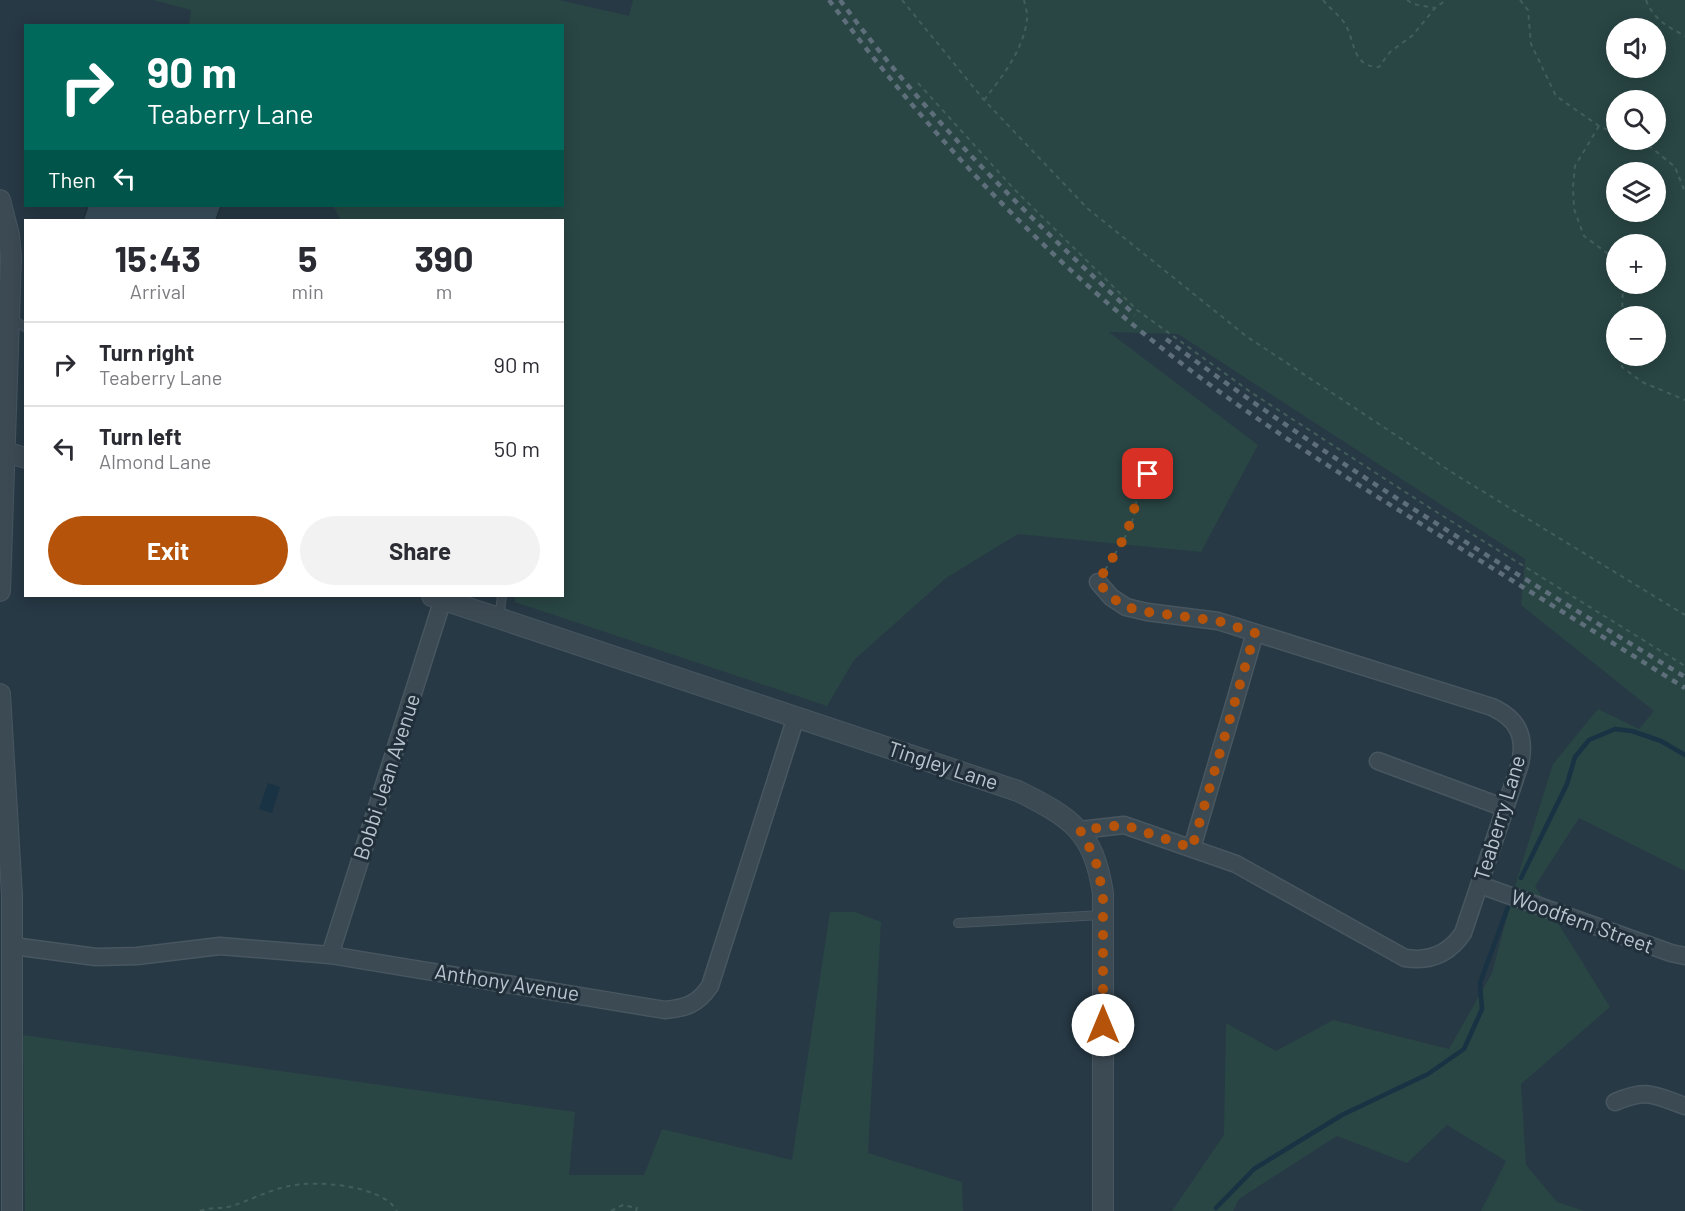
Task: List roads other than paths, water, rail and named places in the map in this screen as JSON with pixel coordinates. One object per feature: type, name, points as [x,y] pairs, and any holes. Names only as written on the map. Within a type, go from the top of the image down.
[{"type":"street","points":[[0,200],[9,235],[5,279],[17,322],[5,452],[0,591]]},
{"type":"street","points":[[5,452],[24,457]]},
{"type":"street","name":"Teaberry Lane","points":[[1080,830],[1124,825],[1192,848],[1236,864],[1405,958],[1415,960],[1436,957],[1457,942],[1463,933],[1523,750],[1518,729],[1503,712],[1218,621],[1126,607],[1111,597],[1098,582]]},
{"type":"street","name":"Tingley Lane","points":[[438,597],[1018,791],[1047,806],[1080,830],[1095,858],[1103,893],[1103,1211]]},
{"type":"street","name":"Bobbi Jean Avenue","points":[[330,955],[438,597]]},
{"type":"street","points":[[1192,848],[1255,633]]},
{"type":"street","points":[[0,693],[10,850],[13,946],[12,1211]]},
{"type":"street","name":"Anthony Avenue","points":[[13,946],[96,957],[137,956],[220,946],[330,955],[665,1010],[680,1009],[702,998],[710,986],[796,717]]},
{"type":"street","points":[[1378,761],[1505,808]]},
{"type":"street","name":"Woodfern Street","points":[[1480,885],[1685,956]]},
{"type":"street","points":[[1615,1101],[1634,1094],[1650,1094],[1685,1106]]},
{"type":"lane","points":[[499,617],[502,597]]},
{"type":"lane","points":[[958,923],[1103,915]]},
{"type":"water","points":[[268,783],[280,787],[272,813],[259,809]]},
{"type":"waterway","points":[[1521,878],[1567,784],[1575,757],[1589,740],[1615,729],[1632,731],[1661,741],[1685,755]]},
{"type":"waterway","points":[[1216,1208],[1254,1169],[1342,1115],[1428,1074],[1464,1049],[1482,1009],[1480,983],[1508,907]]},
{"type":"railway","points":[[829,0],[935,132],[1012,214],[1094,291],[1173,357],[1246,411],[1323,462],[1685,688]]},
{"type":"railway","points":[[840,0],[907,85],[980,165],[1135,315]]},
{"type":"railway","points":[[1166,339],[1228,385],[1356,472],[1685,677]]}]
